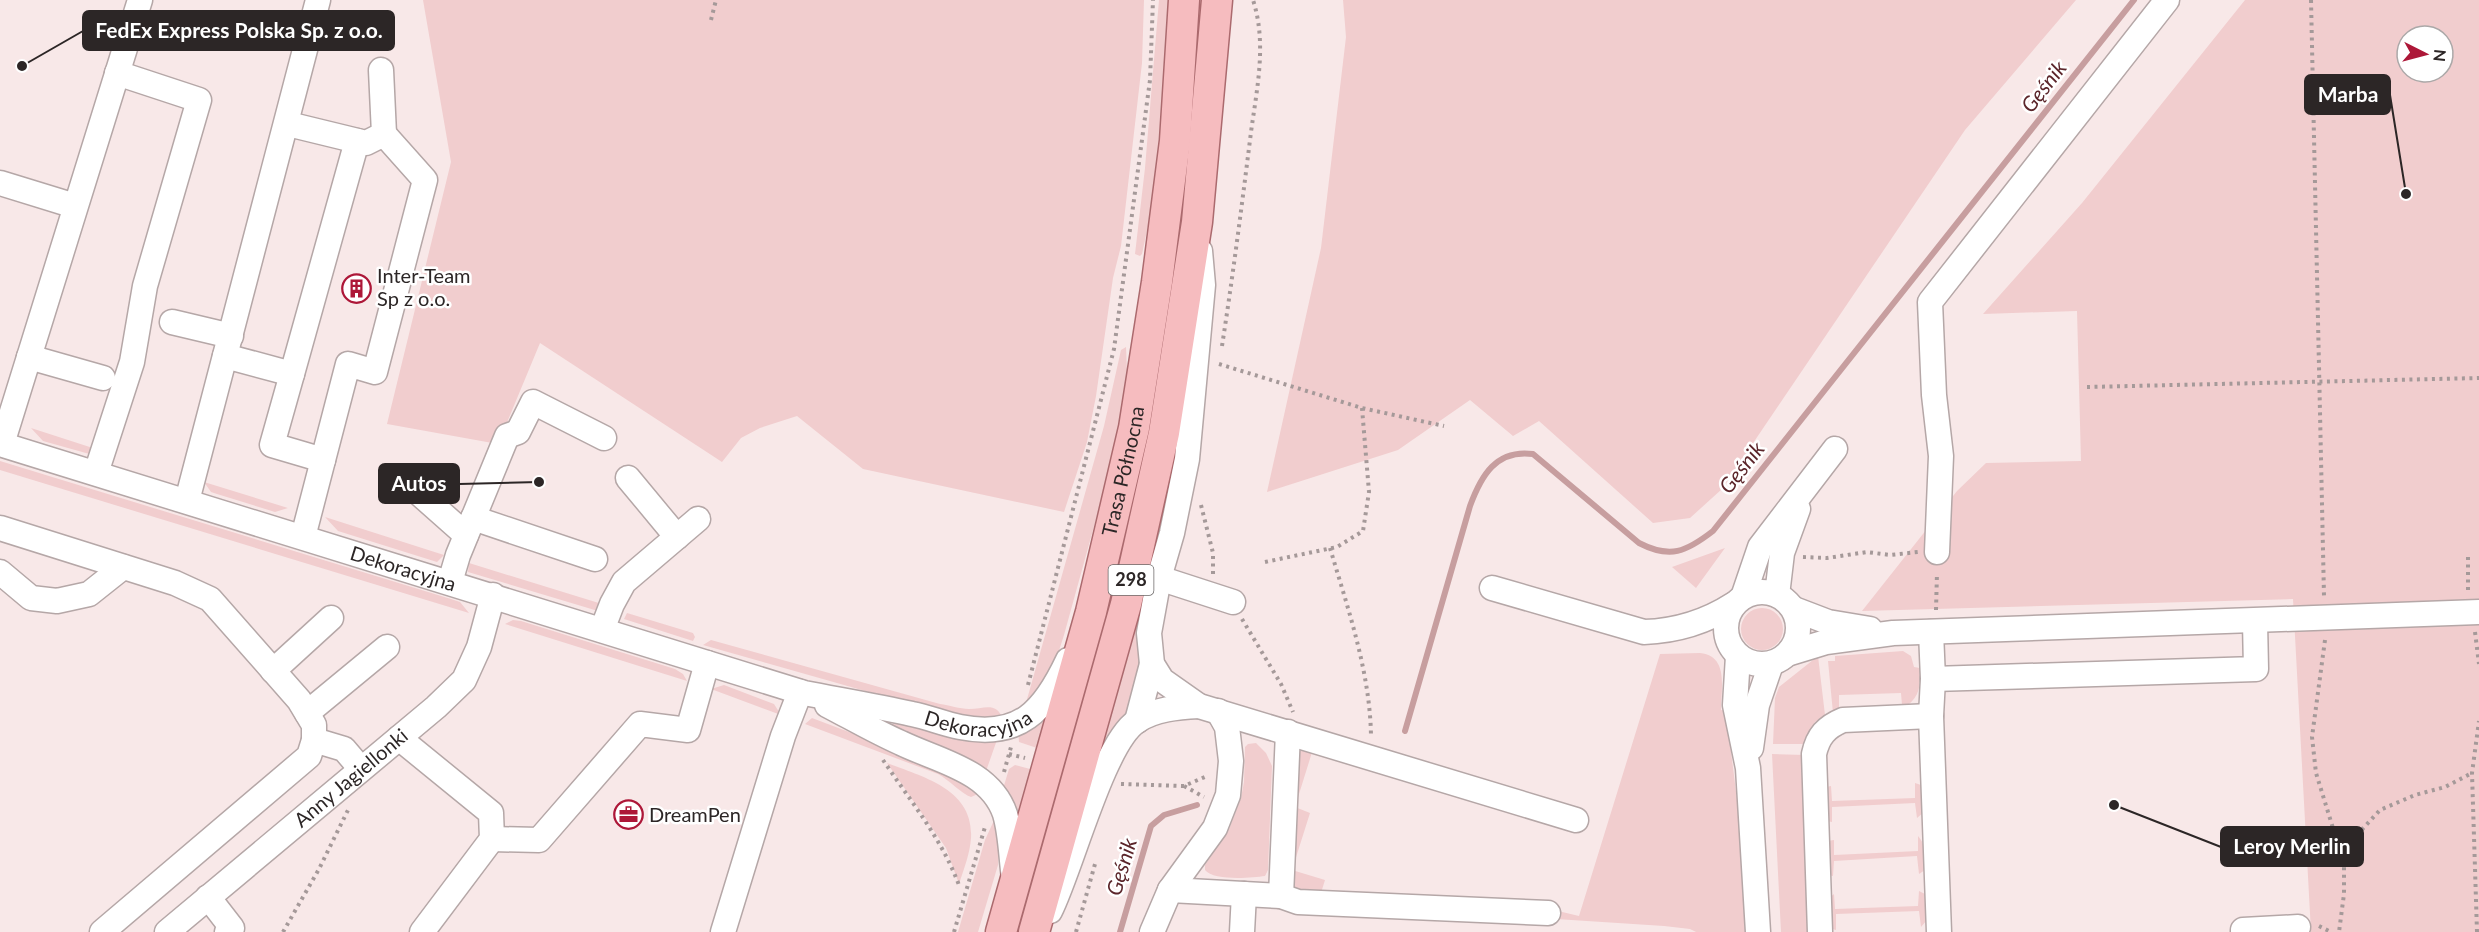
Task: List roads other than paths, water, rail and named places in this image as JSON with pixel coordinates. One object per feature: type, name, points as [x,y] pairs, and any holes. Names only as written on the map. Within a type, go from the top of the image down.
[{"type":"main road","name":"Trasa Północna","points":[[1001,932],[1091,612],[1134,428],[1157,282],[1175,141],[1184,0]]},
{"type":"main road","name":"Trasa Północna","points":[[1034,932],[1126,604],[1164,433],[1197,222],[1217,0]]},
{"type":"street","points":[[1,444],[140,0]]},
{"type":"street","points":[[187,501],[288,124],[318,0]]},
{"type":"street","points":[[1937,552],[1941,456],[1934,395],[1930,302],[2167,0]]},
{"type":"street","points":[[303,537],[348,364],[375,372],[425,180],[384,134],[381,70]]},
{"type":"street","points":[[96,473],[132,362],[146,286],[199,100],[117,73]]},
{"type":"street","points":[[288,124],[366,143],[384,134]]},
{"type":"street","points":[[323,460],[272,445],[357,141]]},
{"type":"street","points":[[0,183],[75,206]]},
{"type":"street","points":[[1137,721],[1152,664],[1149,633],[1158,578],[1172,533],[1187,459],[1203,285],[1197,222]]},
{"type":"street","points":[[172,322],[292,374]]},
{"type":"street","points":[[29,357],[103,378]]},
{"type":"street","points":[[450,582],[469,527],[507,436],[518,432],[533,402],[604,438]]},
{"type":"street","name":"Dekoracyjna","points":[[1,444],[802,693],[913,714],[959,727],[991,730],[1006,728],[1030,718],[1056,686],[1091,612]]},
{"type":"street","points":[[1758,932],[1748,768],[1735,705],[1735,652],[1726,637],[1726,625],[1739,601],[1760,548],[1834,449]]},
{"type":"street","points":[[628,478],[677,537]]},
{"type":"street","points":[[404,480],[469,527],[596,559]]},
{"type":"street","points":[[1748,768],[1757,705],[1780,658],[1796,643],[1799,632],[1798,620],[1785,602],[1782,553],[1808,482]]},
{"type":"street","points":[[602,630],[624,582],[698,519]]},
{"type":"street","points":[[0,528],[175,583],[210,600],[299,700],[314,725],[314,740],[309,756],[102,932]]},
{"type":"street","points":[[0,572],[31,598],[57,601],[89,594],[123,567]]},
{"type":"street","points":[[1158,578],[1233,602]]},
{"type":"street","points":[[1492,588],[1634,630],[1666,631],[1712,640],[1759,665],[1826,642],[1893,633],[1934,622],[2325,624],[2477,619]]},
{"type":"street","points":[[1666,631],[1711,619],[1754,593],[1766,592],[1828,622],[1893,633]]},
{"type":"street","name":"Anny Jagiellonki","points":[[167,932],[399,738],[464,680],[479,647],[493,596]]},
{"type":"street","points":[[273,671],[331,618]]},
{"type":"street","points":[[1934,622],[1931,716],[1939,932]]},
{"type":"street","points":[[1933,680],[2256,669],[2255,622]]},
{"type":"street","points":[[307,713],[387,647]]},
{"type":"street","points":[[492,839],[539,840],[640,724],[688,730],[707,663]]},
{"type":"street","points":[[1152,664],[1162,680],[1209,708],[1576,820]]},
{"type":"street","points":[[723,932],[783,736],[802,693]]},
{"type":"street","name":"Dekoracyjna","points":[[802,693],[903,744],[949,761],[973,776],[993,794],[1005,814],[1015,883]]},
{"type":"street","points":[[1039,932],[1062,888],[1082,828],[1120,739],[1137,721],[1170,708],[1209,708],[1227,727],[1231,766],[1228,795],[1215,828],[1170,890],[1152,932]]},
{"type":"street","points":[[1820,932],[1814,754],[1816,742],[1831,725],[1843,720],[1931,716]]},
{"type":"street","points":[[1281,896],[1295,734]]},
{"type":"street","points":[[399,738],[491,813],[492,839],[422,932]]},
{"type":"street","points":[[314,740],[345,749],[361,769]]},
{"type":"street","points":[[1170,890],[1281,896],[1298,902],[1548,913]]},
{"type":"street","points":[[1242,932],[1244,894]]},
{"type":"street","points":[[208,897],[232,928],[227,932]]},
{"type":"street","points":[[2243,932],[2243,930],[2298,927]]},
{"type":"waterway","name":"Gęśnik","points":[[1405,731],[1470,506],[1479,485],[1492,467],[1509,456],[1533,454],[1639,543],[1660,551],[1678,551],[1686,548],[1713,531],[2134,0]]},
{"type":"waterway","name":"Gęśnik","points":[[1120,932],[1151,826],[1164,815],[1197,805]]},
{"type":"place","name":"FedEx Express Polska Sp. z o.o.","points":[[22,66]]},
{"type":"place","name":"Marba","points":[[2406,194]]},
{"type":"place","name":"Inter-Team Sp z o.o.","points":[[356,288]]},
{"type":"place","name":"Autos","points":[[539,482]]},
{"type":"place","name":"Leroy Merlin","points":[[2114,805]]},
{"type":"place","name":"DreamPen","points":[[628,815]]}]
